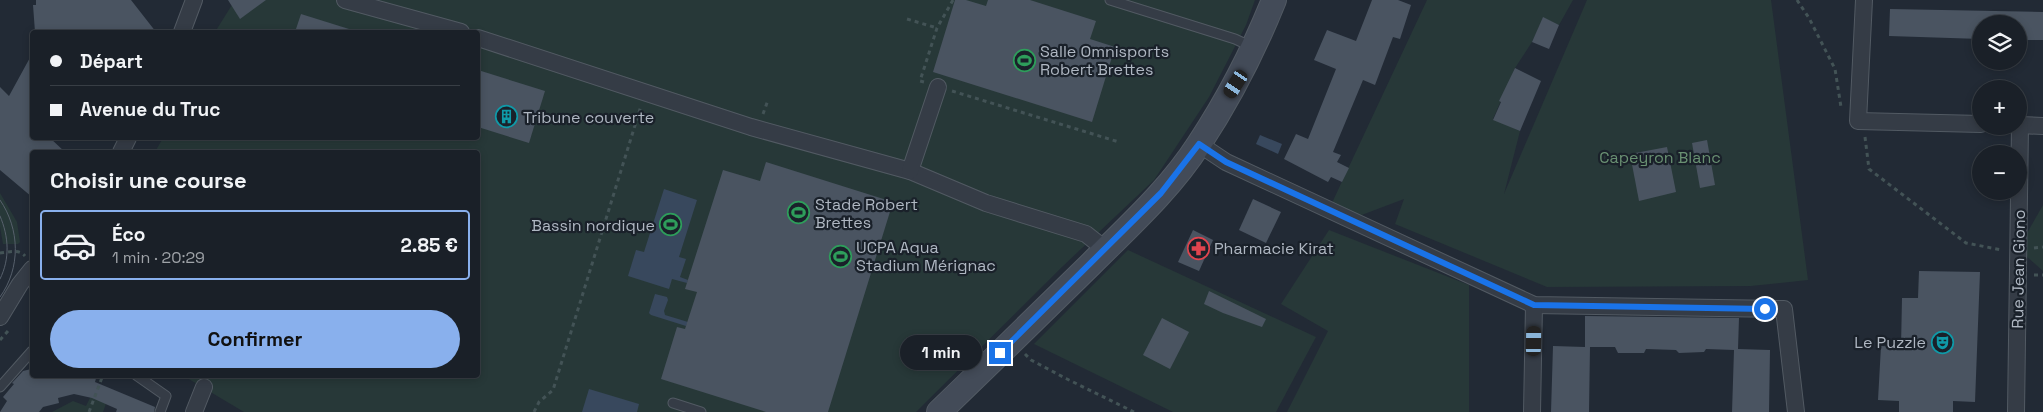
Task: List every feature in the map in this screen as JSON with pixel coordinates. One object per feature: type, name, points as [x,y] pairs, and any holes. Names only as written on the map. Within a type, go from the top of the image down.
[{"type":"street","points":[[183,30],[194,0]]},
{"type":"street","points":[[345,0],[455,30]]},
{"type":"street","points":[[939,412],[1161,193],[1199,144],[1236,84],[1254,48],[1274,0]]},
{"type":"street","points":[[1864,0],[1858,122],[1972,124]]},
{"type":"street","points":[[480,39],[758,129],[910,172],[986,203],[1086,234],[1105,250]]},
{"type":"street","points":[[910,172],[938,87]]},
{"type":"street","points":[[2027,125],[2043,126]]},
{"type":"street","name":"Rue Jean Giono","points":[[2016,412],[2020,135]]},
{"type":"street","points":[[1199,144],[1226,162],[1534,305],[1784,309],[1796,412]]},
{"type":"street","points":[[2,309],[20,284],[29,263]]},
{"type":"street","points":[[1532,412],[1534,305]]},
{"type":"street","points":[[194,412],[204,387]]},
{"type":"lane","points":[[1110,0],[1235,39],[1254,48]]},
{"type":"lane","points":[[0,387],[30,353]]},
{"type":"lane","points":[[140,378],[166,396],[160,412]]},
{"type":"lane","points":[[673,403],[701,412]]},
{"type":"path","points":[[953,0],[937,28],[920,81],[1119,142]]},
{"type":"path","points":[[1797,0],[1809,18],[1835,69],[1841,114]]},
{"type":"path","points":[[908,19],[937,28]]},
{"type":"path","points":[[534,412],[539,402],[553,390],[645,93]]},
{"type":"path","points":[[1865,135],[1869,169],[1966,243],[2018,253]]},
{"type":"path","points":[[0,253],[22,252],[29,263]]},
{"type":"path","points":[[1012,342],[1031,360],[1134,412]]},
{"type":"path","points":[[89,412],[102,378]]},
{"type":"green space","name":"Stade Robert Brettes","points":[[235,0],[1255,0],[1246,25],[1209,97],[1154,180],[1063,266],[916,412],[244,412],[187,378],[480,378],[480,150],[156,150],[162,140],[480,140],[480,30],[216,30]]},
{"type":"green space","name":"Capeyron Blanc","points":[[1427,0],[1573,0],[1559,25],[1543,18],[1532,42],[1515,68],[1493,119],[1520,131],[1504,194],[1587,0],[1771,0],[1808,280],[1751,286],[1547,287],[1395,224],[1404,199],[1351,219],[1331,205]]},
{"type":"green space","points":[[0,193],[17,222],[20,242],[18,244],[3,244],[0,227]]},
{"type":"green space","points":[[2043,205],[2043,271],[2018,249]]},
{"type":"green space","points":[[1329,230],[1469,285],[1469,412],[1287,412],[1328,331],[1281,304]]},
{"type":"green space","points":[[1128,250],[1316,337],[1276,412],[1173,412],[1034,344]]},
{"type":"green space","points":[[96,386],[111,390],[103,412],[52,412],[73,401],[86,406]]},
{"type":"water","points":[[1260,135],[1282,144],[1278,154],[1256,144]]},
{"type":"water","name":"Bassin nordique","points":[[664,189],[697,200],[679,257],[686,259],[680,277],[688,280],[687,283],[672,279],[669,289],[628,276],[636,250],[644,252]]},
{"type":"water","points":[[655,294],[667,297],[665,315],[688,322],[686,326],[649,313]]},
{"type":"water","points":[[589,389],[639,404],[637,412],[582,412]]},
{"type":"building","points":[[36,0],[131,0],[154,30],[35,30],[33,5],[36,5]]},
{"type":"building","points":[[228,0],[266,0],[240,19]]},
{"type":"building","name":"Salle Omnisports Robert Brettes","points":[[955,0],[966,0],[986,6],[988,0],[1030,0],[1096,21],[1090,39],[1115,47],[1092,122],[933,72]]},
{"type":"building","points":[[1372,0],[1398,0],[1411,5],[1400,39],[1393,37],[1375,85],[1363,80],[1333,152],[1341,155],[1337,162],[1349,168],[1342,182],[1331,177],[1328,182],[1284,159],[1296,134],[1308,139],[1336,69],[1314,60],[1327,30],[1356,41]]},
{"type":"building","points":[[1890,9],[2043,12],[2043,40],[2027,40],[2027,15],[1972,15],[1972,39],[1889,36]]},
{"type":"building","points":[[301,14],[349,29],[349,30],[296,30]]},
{"type":"building","points":[[1543,17],[1559,25],[1549,49],[1532,42]]},
{"type":"building","points":[[30,58],[30,140],[52,140],[63,150],[30,150],[30,195],[0,170],[0,87],[9,96]]},
{"type":"building","points":[[1515,68],[1541,81],[1520,131],[1493,120],[1501,102],[1499,101]]},
{"type":"building","name":"Tribune couverte","points":[[480,71],[545,91],[529,143],[480,128]]},
{"type":"building","points":[[1707,140],[1715,185],[1700,188],[1692,143]]},
{"type":"building","points":[[1667,147],[1676,192],[1639,201],[1630,154]]},
{"type":"building","points":[[766,162],[893,202],[828,412],[766,412],[661,379],[677,327],[685,329],[697,292],[685,289],[723,170],[760,181]]},
{"type":"building","points":[[1253,199],[1281,212],[1266,243],[1239,230]]},
{"type":"building","points":[[1193,230],[1213,240],[1199,271],[1178,262]]},
{"type":"building","name":"Le Puzzle","points":[[1919,271],[1980,272],[1975,402],[1953,401],[1953,412],[1899,412],[1899,401],[1878,400],[1881,346],[1901,347],[1902,298],[1918,298]]},
{"type":"building","points":[[1209,291],[1266,319],[1262,327],[1204,304]]},
{"type":"building","points":[[1585,316],[1739,318],[1738,349],[1770,350],[1769,412],[1732,412],[1734,350],[1706,349],[1704,352],[1679,353],[1676,350],[1646,349],[1644,353],[1618,353],[1615,347],[1590,347],[1589,412],[1551,412],[1553,346],[1585,347]]},
{"type":"building","points":[[1162,318],[1189,332],[1170,369],[1143,355]]},
{"type":"building","points":[[30,369],[30,378],[96,378],[95,382],[155,407],[154,412],[116,412],[117,409],[92,398],[74,394],[58,398],[59,403],[43,407],[39,412],[0,412],[7,401],[3,397],[23,371]]},
{"type":"tram line","points":[[0,200],[7,211],[11,223],[15,248],[12,274],[0,297]]},
{"type":"tram line","points":[[0,216],[7,240],[7,256],[0,279]]},
{"type":"place","name":"Salle Omnisports Robert Brettes","points":[[1024,60]]},
{"type":"place","name":"Tribune couverte","points":[[507,117]]},
{"type":"place","name":"Stade Robert Brettes","points":[[799,213]]},
{"type":"place","name":"Bassin nordique","points":[[671,225]]},
{"type":"place","name":"Pharmacie Kirat","points":[[1198,248]]},
{"type":"place","name":"UCPA Aqua Stadium Mérignac","points":[[840,256]]},
{"type":"place","name":"Le Puzzle","points":[[1942,342]]},
{"type":"route","points":[[1000,353],[1161,193],[1199,144],[1226,162],[1534,305],[1765,309]]}]
